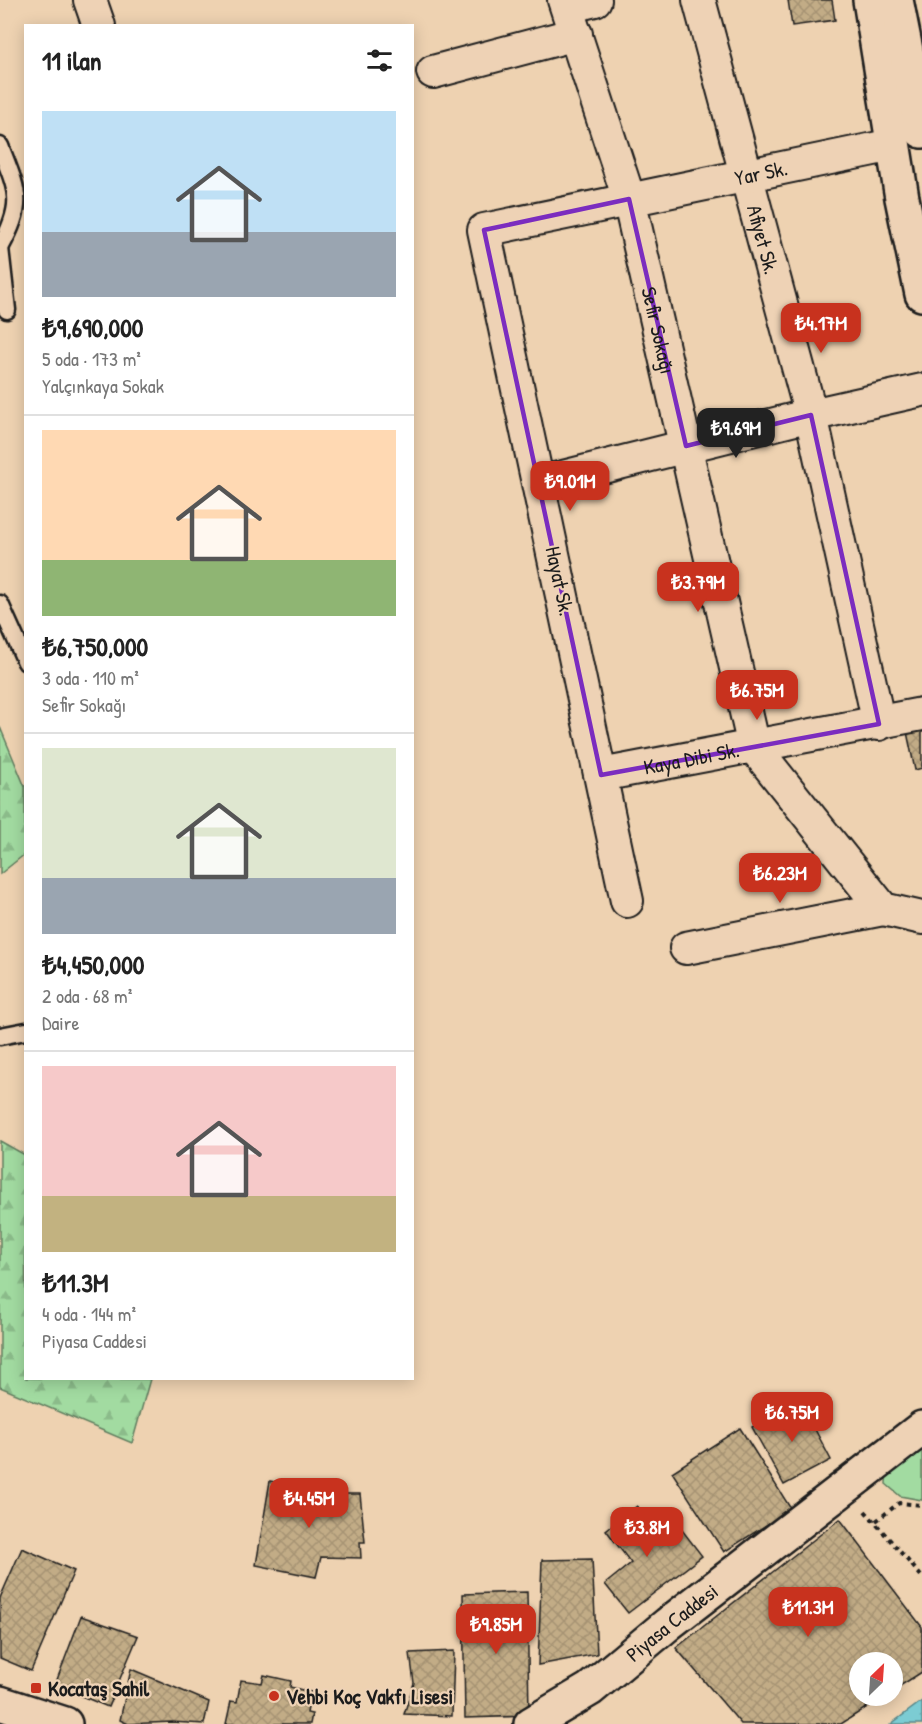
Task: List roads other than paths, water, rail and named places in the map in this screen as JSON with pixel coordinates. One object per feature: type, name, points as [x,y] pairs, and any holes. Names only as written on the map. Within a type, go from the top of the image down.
[{"type":"main road","points":[[895,2],[922,131]]},
{"type":"main road","points":[[895,2],[922,294]]},
{"type":"main road","name":"Piyasa Caddesi","points":[[531,1724],[590,1689],[668,1624],[922,1428]]},
{"type":"main road","points":[[0,1703],[65,1724]]},
{"type":"street","points":[[90,0],[98,24]]},
{"type":"street","name":"Afiyet Sk.","points":[[699,0],[811,415],[879,724]]},
{"type":"street","points":[[433,72],[575,10]]},
{"type":"street","name":"Sefir Sokağı","points":[[575,10],[629,199],[754,747],[883,909]]},
{"type":"street","name":"Yar Sk.","points":[[629,199],[908,142]]},
{"type":"street","name":"Hayat Sk.","points":[[627,901],[484,230],[629,199]]},
{"type":"street","points":[[539,483],[811,415],[922,390]]},
{"type":"street","name":"Kaya Dibi Sk.","points":[[601,775],[922,714]]},
{"type":"street","points":[[686,948],[883,909],[922,918]]},
{"type":"lane","points":[[0,146],[17,196],[20,225],[0,248],[7,310]]},
{"type":"lane","points":[[0,604],[24,658]]},
{"type":"lane","points":[[0,1036],[24,1031]]},
{"type":"water","points":[[922,1701],[922,1724],[891,1724]]},
{"type":"place","name":"Kocataş Sahil","points":[[36,1688]]},
{"type":"place","name":"Vehbi Koç Vakfı Lisesi","points":[[274,1696]]}]
